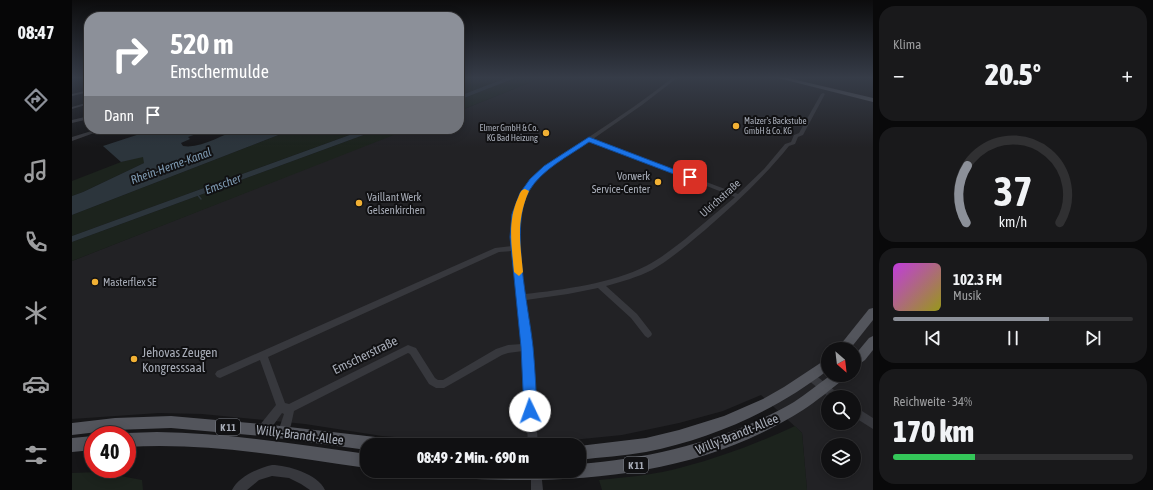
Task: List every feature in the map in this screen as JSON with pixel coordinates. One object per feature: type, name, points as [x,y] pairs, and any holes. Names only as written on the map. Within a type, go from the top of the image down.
[{"type":"main road","points":[[849,342],[873,312]]},
{"type":"main road","points":[[861,357],[873,340]]},
{"type":"main road","name":"Willy-Brandt-Allee","points":[[586,452],[654,444],[736,418],[776,400],[821,368]]},
{"type":"main road","name":"Willy-Brandt-Allee","points":[[586,471],[634,465],[693,452],[732,439],[763,426],[821,397]]},
{"type":"main road","name":"Willy-Brandt-Allee","points":[[72,429],[115,424],[171,422],[282,432],[360,442]]},
{"type":"main road","name":"Willy-Brandt-Allee","points":[[136,439],[152,438],[235,443],[360,461]]},
{"type":"main road","points":[[72,445],[84,444]]},
{"type":"street","points":[[533,438],[527,347],[516,248],[515,227],[519,205],[532,180],[547,167],[645,101]]},
{"type":"street","name":"Ulrichstraße","points":[[522,298],[600,285],[644,270],[662,260],[739,196],[787,146],[793,143],[796,136],[801,134],[819,101]]},
{"type":"street","points":[[72,108],[84,104]]},
{"type":"street","points":[[72,122],[84,118]]},
{"type":"street","points":[[72,131],[74,138],[87,134]]},
{"type":"street","points":[[589,139],[739,196]]},
{"type":"street","points":[[220,374],[498,250],[516,248]]},
{"type":"street","points":[[600,285],[634,316],[648,334]]},
{"type":"street","name":"Emscherstraße","points":[[263,430],[285,407],[408,349],[413,351],[432,381],[436,384],[444,384],[500,352],[508,349],[527,347]]},
{"type":"street","points":[[263,355],[285,407],[286,425],[282,432]]},
{"type":"street","points":[[810,377],[826,390]]},
{"type":"street","points":[[861,416],[873,424]]},
{"type":"street","points":[[238,490],[256,475],[271,471],[283,470],[309,481],[319,490]]},
{"type":"street","points":[[537,478],[538,490]]},
{"type":"shaded area","points":[[464,101],[484,101],[464,109]]},
{"type":"shaded area","points":[[484,101],[873,101],[873,490],[807,490],[802,433],[761,395],[723,411],[679,423],[622,435],[586,439],[409,438],[382,436],[305,424],[202,414],[159,413],[72,419],[72,261],[393,134],[464,134],[464,109]]},
{"type":"shaded area","points":[[281,134],[352,134],[72,236],[72,215]]},
{"type":"shaded area","points":[[366,134],[396,134],[72,261],[72,242]]},
{"type":"shaded area","points":[[144,157],[144,163],[72,196],[72,181],[121,162]]},
{"type":"shaded area","points":[[795,426],[802,433],[807,490],[602,490],[599,480],[631,477],[673,470],[740,449]]},
{"type":"shaded area","points":[[72,473],[84,473],[84,478],[131,478],[142,480],[143,490],[72,490]]},
{"type":"water","name":"Rhein-Herne-Kanal","points":[[140,134],[196,134],[188,137],[190,139],[181,143],[183,146],[190,146],[205,143],[226,134],[281,134],[72,215],[72,196],[144,163],[143,157],[121,162],[103,146]]},
{"type":"water","points":[[352,134],[366,134],[72,242],[72,236]]},
{"type":"waterway","name":"Emscher","points":[[197,194],[201,199]]},
{"type":"slow traffic","points":[[519,272],[515,227],[519,205],[525,191]]},
{"type":"place","name":"Malzer's Backstube GmbH & Co. KG","points":[[736,126]]},
{"type":"place","name":"Elmer GmbH & Co. KG Bad Heizung","points":[[546,133]]},
{"type":"place","name":"Vorwerk Service-Center","points":[[658,182]]},
{"type":"place","name":"Vaillant Werk Gelsenkirchen","points":[[359,203]]},
{"type":"place","name":"Masterflex SE","points":[[95,282]]},
{"type":"place","name":"Jehovas Zeugen Kongresssaal","points":[[134,359]]},
{"type":"route","points":[[530,411],[527,347],[515,227],[519,205],[532,180],[547,167],[589,139],[690,177]]}]
